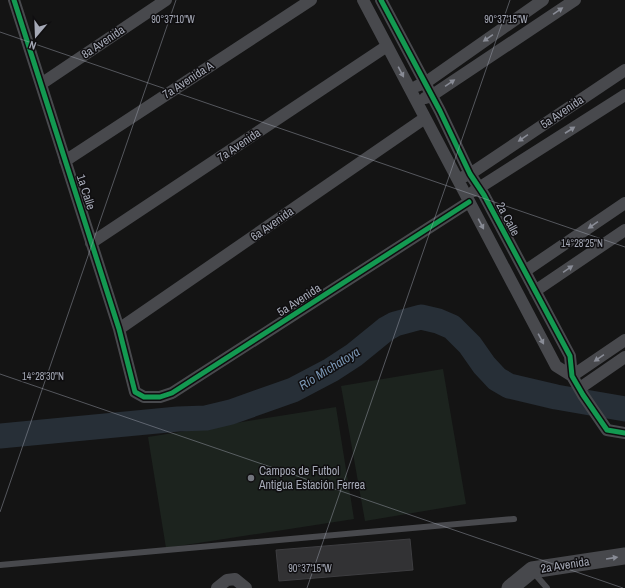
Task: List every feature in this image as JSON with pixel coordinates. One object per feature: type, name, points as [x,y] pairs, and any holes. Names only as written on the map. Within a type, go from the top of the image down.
[{"type":"main road","name":"2a Avenida","points":[[510,588],[532,570],[625,556]]},
{"type":"street","name":"1a Calle","points":[[15,0],[119,329],[135,392]]},
{"type":"street","name":"8a Avenida","points":[[41,84],[166,0]]},
{"type":"street","name":"7a Avenida A","points":[[65,161],[311,0]]},
{"type":"street","points":[[409,89],[425,83],[543,0]]},
{"type":"street","points":[[416,101],[431,96],[575,0]]},
{"type":"street","points":[[365,4],[383,1]]},
{"type":"street","name":"2a Calle","points":[[383,1],[440,111],[470,174],[480,188],[570,356],[572,376]]},
{"type":"street","name":"2a Calle","points":[[365,4],[556,366],[572,376],[606,430],[625,433]]},
{"type":"street","name":"7a Avenida","points":[[92,243],[387,46]]},
{"type":"street","name":"5a Avenida","points":[[457,180],[470,174],[625,70]]},
{"type":"street","name":"5a Avenida","points":[[135,392],[144,397],[160,397],[172,394],[480,188],[625,94]]},
{"type":"street","name":"6a Avenida","points":[[119,329],[425,118]]},
{"type":"street","points":[[525,271],[625,203]]},
{"type":"street","points":[[535,291],[625,230]]},
{"type":"street","points":[[572,376],[625,340]]},
{"type":"street","points":[[582,392],[625,357]]},
{"type":"street","points":[[218,588],[227,580],[235,579],[246,588]]},
{"type":"lane","points":[[0,565],[514,519]]},
{"type":"lane","points":[[532,570],[547,588]]},
{"type":"shaded area","name":"Campos de Futbol Antigua Estación Ferrea","points":[[443,369],[466,504],[365,521],[341,386]]},
{"type":"shaded area","name":"Campos de Futbol Antigua Estación Ferrea","points":[[336,407],[354,519],[166,548],[148,437]]},
{"type":"building","points":[[410,539],[413,570],[279,581],[276,550]]},
{"type":"waterway","name":"Río Michatoya","points":[[0,436],[178,419],[206,418],[231,412],[293,390],[331,370],[354,355],[386,329],[395,324],[421,317],[438,321],[452,327],[470,345],[484,365],[497,379],[509,386],[556,397],[625,409]]},
{"type":"cycle path","points":[[14,0],[119,329],[135,392],[144,397],[160,397],[172,393],[469,202]]},
{"type":"cycle path","points":[[381,0],[440,111],[470,174],[484,195],[570,356],[572,376],[607,430],[625,433]]},
{"type":"place","name":"Campos de Futbol Antigua Estación Ferrea","points":[[251,478]]}]
